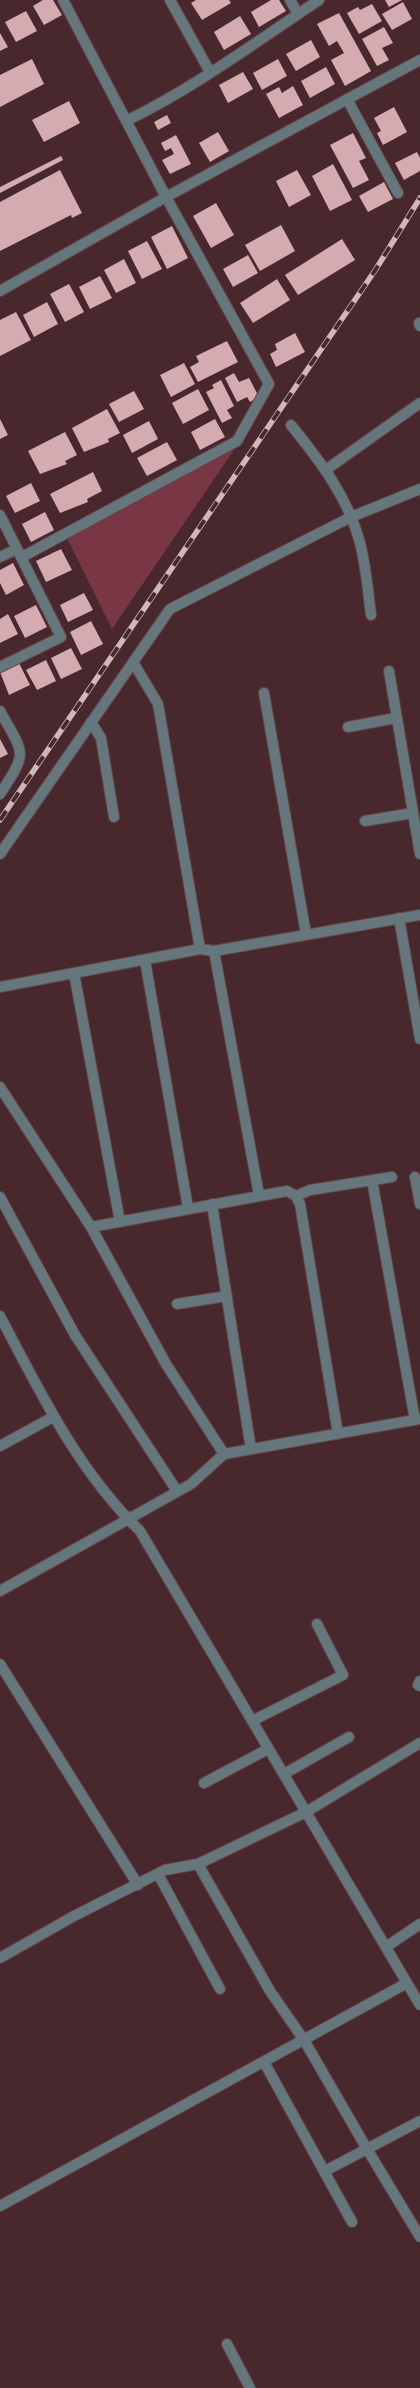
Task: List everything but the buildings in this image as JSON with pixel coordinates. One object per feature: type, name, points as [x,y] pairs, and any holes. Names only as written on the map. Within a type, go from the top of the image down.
[{"type":"street","points":[[0,557],[19,553],[237,441],[269,384],[166,197],[63,0]]},
{"type":"street","points":[[170,0],[210,72]]},
{"type":"street","points":[[290,0],[298,14]]},
{"type":"street","points":[[126,121],[151,109],[319,0]]},
{"type":"street","points":[[0,290],[166,197],[420,60]]},
{"type":"street","points":[[347,99],[398,193]]},
{"type":"street","points":[[327,469],[420,403]]},
{"type":"street","points":[[291,424],[327,469],[351,517],[360,543],[371,615]]},
{"type":"street","points":[[0,854],[170,608],[351,517],[420,489]]},
{"type":"street","points":[[0,516],[61,637],[0,667]]},
{"type":"street","points":[[133,662],[158,704],[200,950]]},
{"type":"street","points":[[388,671],[420,854]]},
{"type":"street","points":[[264,693],[306,934]]},
{"type":"street","points":[[0,710],[21,749],[21,758],[16,769],[0,794]]},
{"type":"street","points":[[348,727],[396,718]]},
{"type":"street","points":[[91,722],[101,738],[114,817]]},
{"type":"street","points":[[365,821],[413,813]]},
{"type":"street","points":[[0,987],[200,950],[214,951],[420,914]]},
{"type":"street","points":[[399,918],[420,1039]]},
{"type":"street","points":[[214,951],[259,1195]]},
{"type":"street","points":[[145,960],[188,1208]]},
{"type":"street","points":[[74,973],[120,1222]]},
{"type":"street","points":[[0,1087],[90,1227],[166,1364],[224,1454]]},
{"type":"street","points":[[296,1196],[310,1190],[392,1177]]},
{"type":"street","points":[[415,1177],[420,1204]]},
{"type":"street","points":[[0,1591],[191,1484],[224,1454],[418,1420],[372,1180]]},
{"type":"street","points":[[90,1227],[259,1195],[287,1191],[296,1196],[300,1204],[338,1434]]},
{"type":"street","points":[[0,1197],[75,1335],[177,1491]]},
{"type":"street","points":[[212,1204],[251,1449]]},
{"type":"street","points":[[177,1304],[226,1296]]},
{"type":"street","points":[[0,1316],[53,1417],[98,1485],[127,1519],[140,1531],[420,2005]]},
{"type":"street","points":[[0,1446],[53,1417]]},
{"type":"street","points":[[252,1721],[343,1675],[317,1624]]},
{"type":"street","points":[[0,1664],[138,1885]]},
{"type":"street","points":[[420,1680],[418,1685],[420,1686]]},
{"type":"street","points":[[284,1774],[349,1737]]},
{"type":"street","points":[[0,1958],[74,1916],[165,1870],[198,1864],[306,1812],[420,1743]]},
{"type":"street","points":[[204,1782],[268,1749]]},
{"type":"street","points":[[198,1864],[270,1991],[304,2040],[366,2149],[420,2237]]},
{"type":"street","points":[[158,1874],[220,1989]]},
{"type":"street","points":[[386,1947],[420,1924]]},
{"type":"street","points":[[0,2206],[407,1983]]},
{"type":"street","points":[[264,2062],[352,2222]]},
{"type":"street","points":[[325,2171],[420,2121]]},
{"type":"street","points":[[226,2344],[250,2388]]},
{"type":"shaded area","points":[[236,447],[112,629],[67,538]]},
{"type":"railway","points":[[0,820],[376,269],[420,198]]}]
